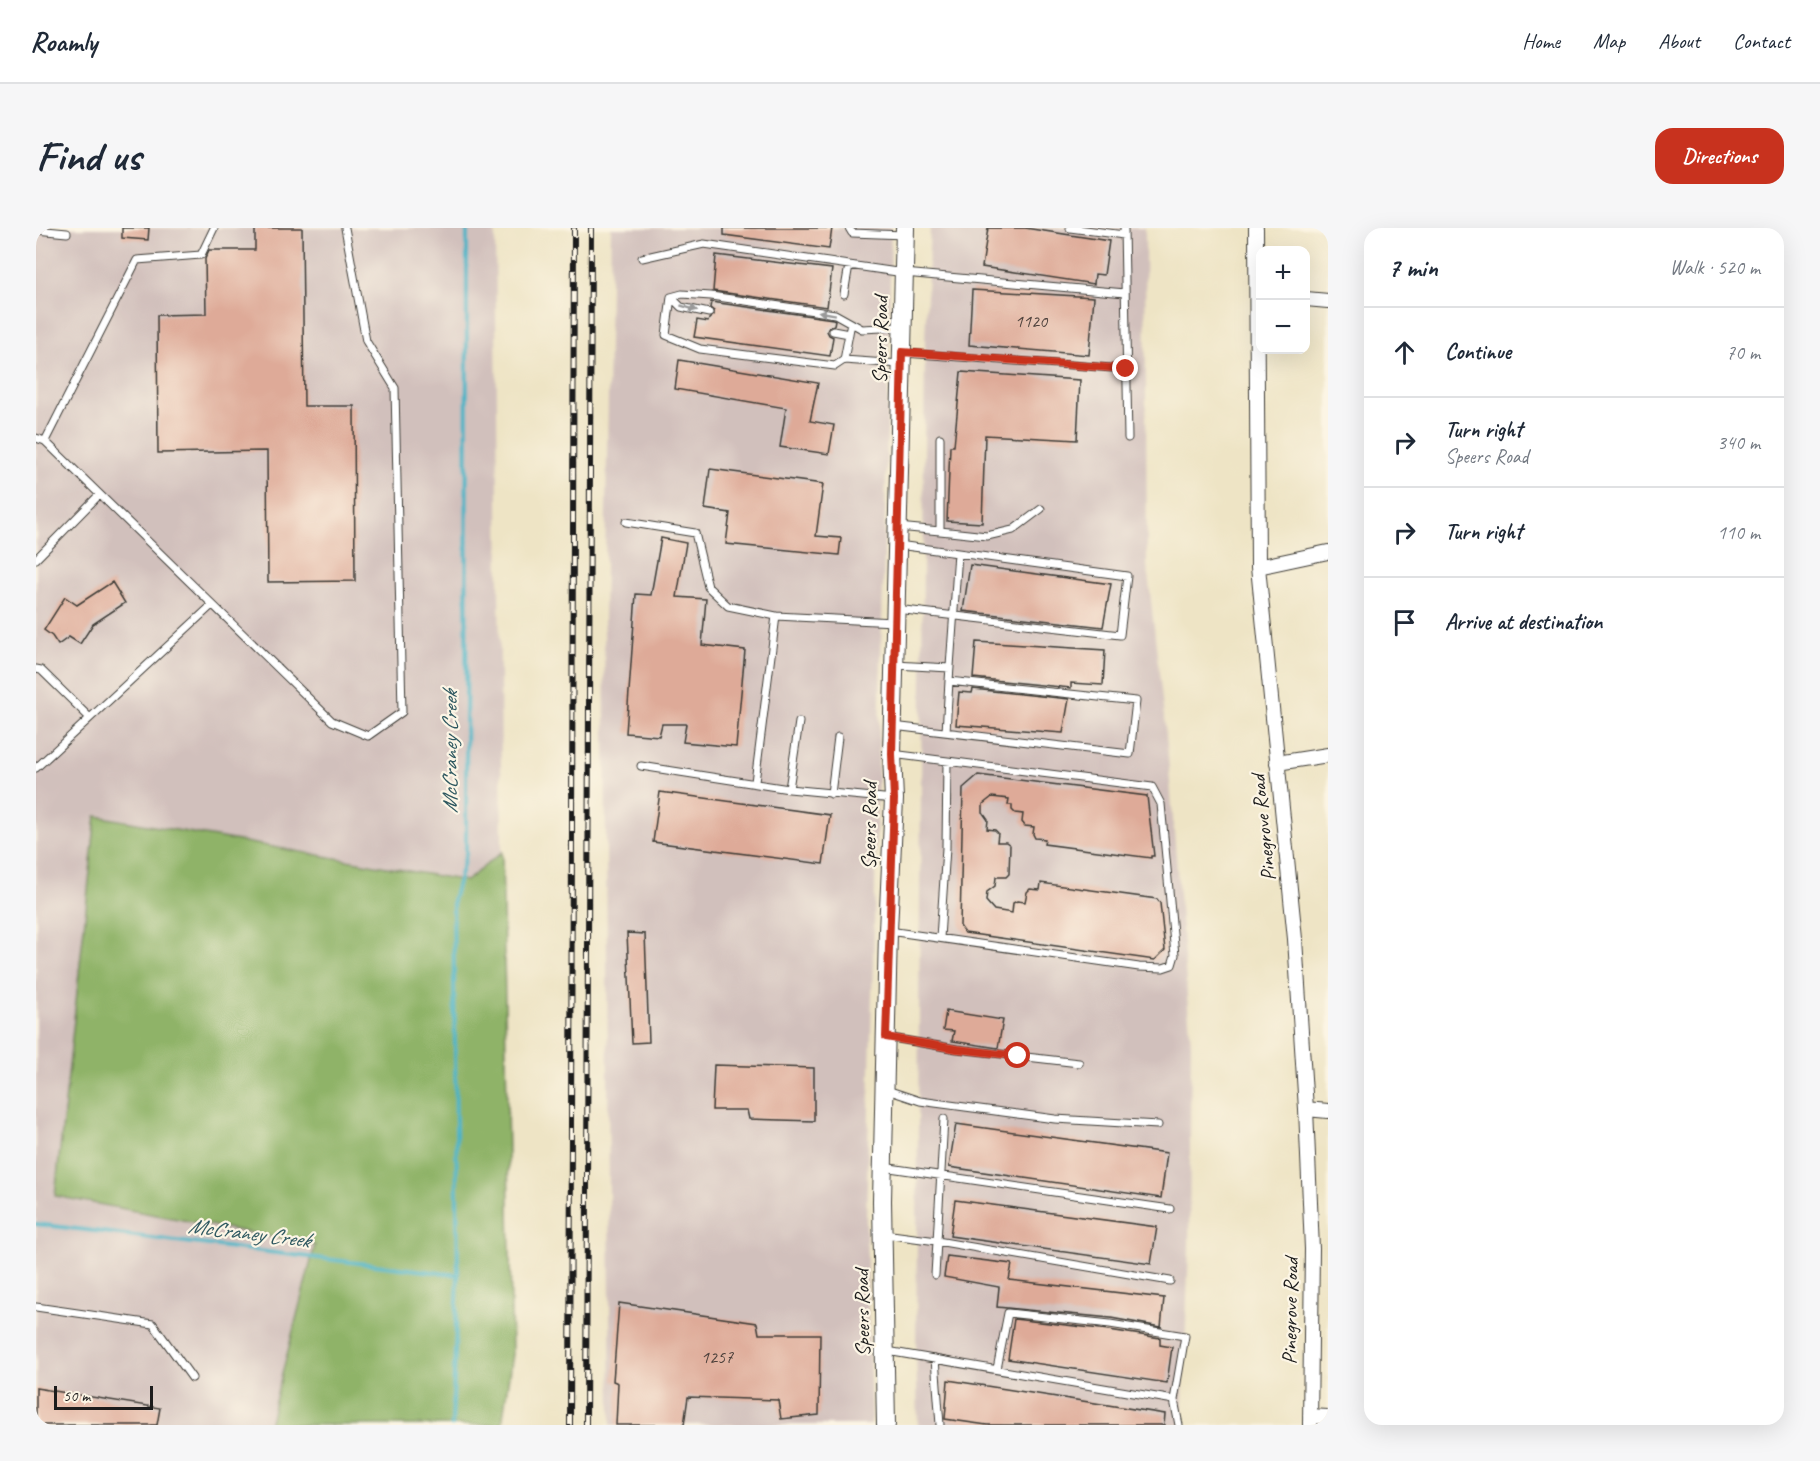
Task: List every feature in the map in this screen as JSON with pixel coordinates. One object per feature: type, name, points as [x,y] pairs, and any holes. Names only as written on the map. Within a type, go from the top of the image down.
[{"type":"main road","name":"Speers Road","points":[[886,1425],[883,1167],[888,931],[894,799],[892,754],[905,231]]},
{"type":"street","name":"Pinegrove Road","points":[[1256,228],[1257,246]]},
{"type":"street","points":[[1310,299],[1328,301]]},
{"type":"street","name":"Pinegrove Road","points":[[1259,300],[1257,567],[1295,939],[1306,1110],[1312,1249],[1310,1421]]},
{"type":"street","points":[[1257,567],[1328,552]]},
{"type":"street","points":[[1277,763],[1328,755]]},
{"type":"street","points":[[1306,1110],[1328,1111]]},
{"type":"street","points":[[1310,1421],[1328,1417]]},
{"type":"lane","points":[[45,441],[137,260],[201,255],[214,228]]},
{"type":"lane","points":[[36,438],[45,441],[333,721],[368,736],[402,712],[395,388],[366,341],[345,228]]},
{"type":"lane","points":[[849,228],[852,233],[905,231]]},
{"type":"lane","points":[[1070,228],[1124,232],[1128,438]]},
{"type":"lane","points":[[36,230],[67,233]]},
{"type":"lane","points":[[642,258],[704,244],[904,273],[1125,293]]},
{"type":"lane","points":[[844,294],[849,265]]},
{"type":"lane","points":[[671,297],[682,294],[711,296],[835,314],[862,329],[902,327]]},
{"type":"lane","points":[[671,297],[666,335],[700,349],[834,366],[844,360],[902,358],[1126,369]]},
{"type":"lane","points":[[671,297],[681,307],[710,313]]},
{"type":"lane","points":[[844,360],[851,323]]},
{"type":"lane","points":[[833,331],[849,334]]},
{"type":"lane","points":[[940,438],[940,531]]},
{"type":"lane","points":[[36,559],[99,495]]},
{"type":"lane","points":[[898,536],[940,531],[987,536],[1013,530],[1041,509]]},
{"type":"lane","points":[[626,522],[695,533],[708,587],[728,606],[776,616],[953,615],[1120,635],[1127,576],[958,553],[898,536]]},
{"type":"lane","points":[[946,732],[958,553]]},
{"type":"lane","points":[[36,768],[212,605]]},
{"type":"lane","points":[[755,782],[776,616]]},
{"type":"lane","points":[[894,665],[950,668]]},
{"type":"lane","points":[[36,669],[41,670],[89,717]]},
{"type":"lane","points":[[893,726],[1130,754],[1136,701],[949,681]]},
{"type":"lane","points":[[789,789],[799,722]]},
{"type":"lane","points":[[831,794],[838,737]]},
{"type":"lane","points":[[888,931],[1139,967],[1163,968],[1172,965],[1175,955],[1161,804],[1152,787],[892,754]]},
{"type":"lane","points":[[940,938],[946,848],[947,761]]},
{"type":"lane","points":[[640,766],[789,789],[894,799]]},
{"type":"lane","points":[[886,1037],[957,1049],[1079,1063]]},
{"type":"lane","points":[[885,1089],[920,1101],[1055,1119],[1158,1125]]},
{"type":"lane","points":[[935,1275],[944,1119]]},
{"type":"lane","points":[[883,1167],[1170,1209]]},
{"type":"lane","points":[[883,1234],[937,1241],[1170,1281]]},
{"type":"lane","points":[[36,1307],[153,1324],[192,1378]]},
{"type":"lane","points":[[996,1369],[1008,1313],[1110,1324],[1185,1336],[1174,1400],[1179,1425]]},
{"type":"lane","points":[[884,1350],[1174,1400]]},
{"type":"lane","points":[[935,1359],[940,1425]]},
{"type":"shaded area","points":[[36,228],[495,228],[502,852],[466,881],[96,817],[55,1196],[315,1245],[269,1425],[36,1425]]},
{"type":"shaded area","points":[[611,228],[891,228],[866,1222],[871,1425],[611,1425],[604,621]]},
{"type":"shaded area","points":[[930,228],[1145,228],[1147,565],[1167,744],[1191,1044],[1189,1247],[1182,1425],[918,1425],[916,1347],[925,339]]},
{"type":"green space","points":[[96,816],[466,881],[502,852],[512,1354],[502,1425],[269,1425],[315,1245],[55,1196]]},
{"type":"building","points":[[122,228],[149,228],[148,240],[122,238]]},
{"type":"building","points":[[255,228],[302,228],[304,406],[354,406],[355,581],[268,582],[267,451],[158,453],[157,315],[206,314],[205,259],[209,250],[255,250]]},
{"type":"building","points":[[724,228],[832,228],[829,249],[724,235]]},
{"type":"building","points":[[988,228],[1025,228],[1109,241],[1104,275],[1095,274],[1094,284],[982,267]]},
{"type":"building","points":[[716,255],[832,269],[827,307],[713,291]]},
{"type":"building","points":[[972,290],[1094,297],[1089,355],[969,345]]},
{"type":"building","points":[[711,302],[833,319],[835,320],[834,325],[827,331],[833,337],[830,356],[694,337],[697,320],[708,322],[714,315],[714,311],[710,308]]},
{"type":"building","points":[[679,360],[818,383],[810,421],[834,425],[829,454],[780,447],[786,408],[675,389]]},
{"type":"building","points":[[961,372],[1080,380],[1077,440],[985,435],[982,523],[947,521],[950,446],[954,446]]},
{"type":"building","points":[[710,469],[823,484],[816,536],[841,538],[839,555],[726,544],[730,513],[705,509]]},
{"type":"building","points":[[661,538],[686,543],[677,597],[706,599],[702,645],[745,650],[736,747],[683,742],[686,724],[662,724],[659,736],[626,733],[636,594],[651,595]]},
{"type":"building","points":[[970,565],[1111,584],[1103,627],[963,611]]},
{"type":"building","points":[[112,582],[125,603],[93,624],[80,644],[69,637],[58,645],[44,630],[65,597],[77,605]]},
{"type":"building","points":[[976,642],[1105,650],[1103,685],[1071,683],[1071,688],[973,678]]},
{"type":"building","points":[[973,689],[1069,699],[1063,733],[956,725],[959,692],[972,693]]},
{"type":"building","points":[[978,775],[1147,796],[1154,856],[1151,858],[1044,844],[1045,839],[1035,838],[1034,827],[1025,826],[1022,822],[1023,814],[1015,813],[1012,805],[1008,805],[1009,799],[992,797],[983,804],[983,813],[988,820],[987,829],[998,833],[997,842],[1006,842],[1010,845],[1009,874],[1006,877],[996,877],[995,886],[987,892],[986,901],[994,910],[1012,913],[1013,903],[1025,902],[1027,892],[1030,889],[1040,890],[1041,883],[1157,899],[1160,903],[1165,950],[1155,960],[965,933],[960,926],[963,788]]},
{"type":"building","points":[[660,792],[830,815],[823,864],[653,842]]},
{"type":"building","points":[[627,933],[645,934],[649,1042],[632,1043]]},
{"type":"building","points":[[946,1011],[1003,1020],[998,1048],[952,1041],[954,1031],[943,1030]]},
{"type":"building","points":[[714,1065],[814,1068],[814,1121],[749,1119],[747,1110],[712,1110]]},
{"type":"building","points":[[956,1124],[1167,1153],[1161,1198],[949,1167]]},
{"type":"building","points":[[955,1200],[1157,1227],[1151,1264],[950,1236]]},
{"type":"building","points":[[947,1256],[1012,1264],[1009,1280],[1164,1298],[1161,1327],[1111,1318],[997,1307],[999,1287],[944,1277]]},
{"type":"building","points":[[619,1303],[757,1323],[759,1334],[820,1334],[819,1415],[781,1419],[778,1400],[688,1397],[684,1425],[616,1425],[618,1383],[613,1381]]},
{"type":"building","points":[[1014,1319],[1160,1338],[1160,1345],[1172,1347],[1167,1383],[1008,1359]]},
{"type":"building","points":[[948,1380],[1165,1414],[1164,1425],[987,1425],[945,1419]]},
{"type":"building","points":[[36,1388],[160,1408],[157,1425],[36,1425]]},
{"type":"waterway","name":"McCraney Creek","points":[[458,1275],[453,900],[466,854],[467,228]]},
{"type":"waterway","name":"McCraney Creek","points":[[36,1224],[458,1275],[452,1425]]},
{"type":"railway","points":[[570,1425],[574,228]]},
{"type":"railway","points":[[586,1425],[591,228]]},
{"type":"route","points":[[1018,1056],[886,1037],[894,799],[892,754],[902,352],[1126,369]]}]
